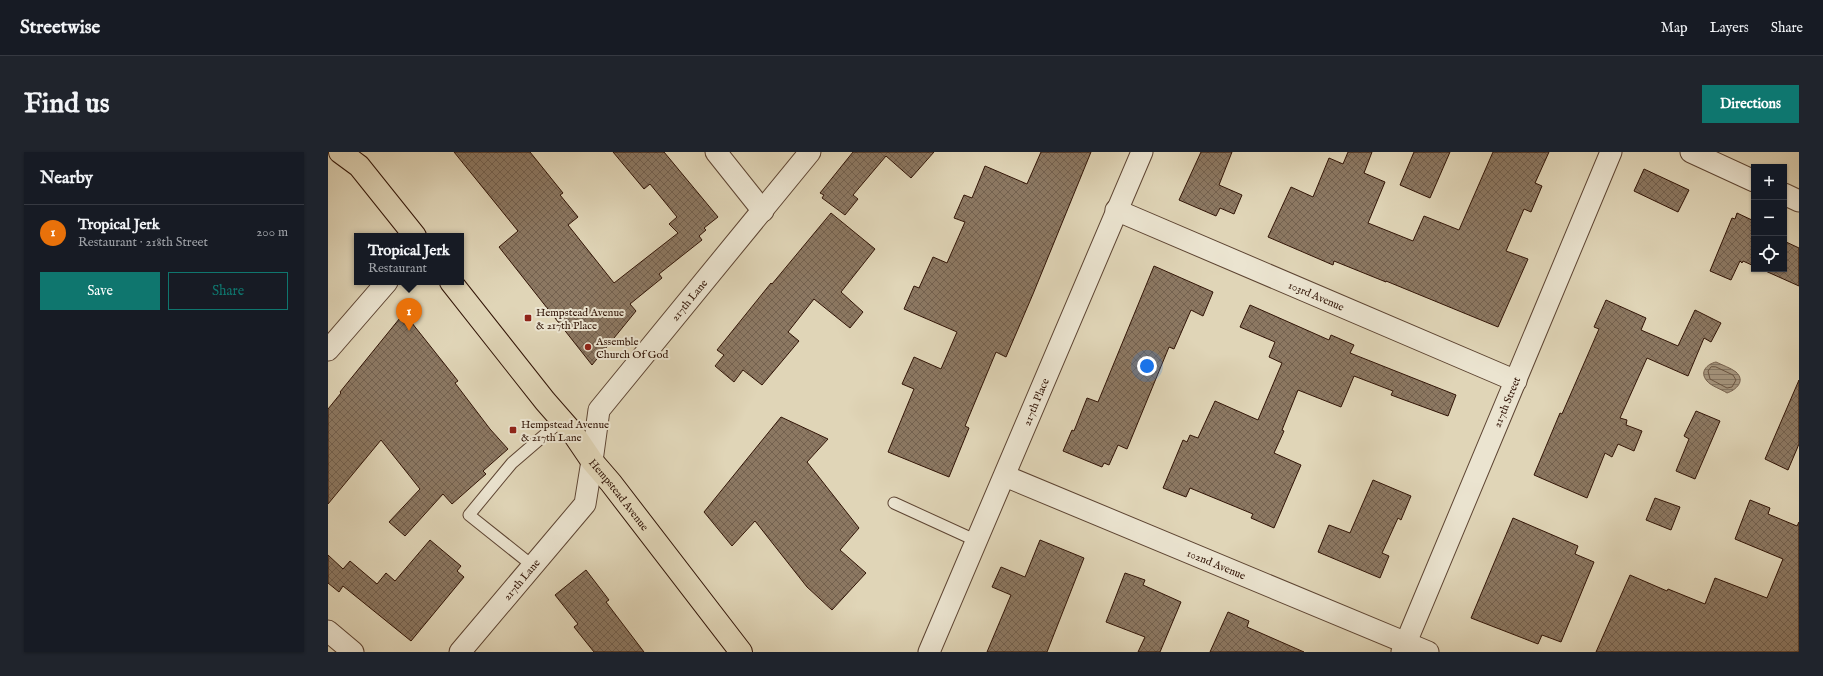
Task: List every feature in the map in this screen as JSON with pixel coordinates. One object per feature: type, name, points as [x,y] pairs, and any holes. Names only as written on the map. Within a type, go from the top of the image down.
[{"type":"main road","points":[[340,152],[356,159],[413,233]]},
{"type":"main road","name":"Hempstead Avenue","points":[[453,285],[545,401],[573,433],[592,461],[612,483],[741,652]]},
{"type":"street","points":[[716,152],[763,211]]},
{"type":"street","name":"217th Lane","points":[[460,652],[585,504],[599,410],[810,152]]},
{"type":"street","name":"217th Place","points":[[930,652],[1116,210],[1142,152]]},
{"type":"street","name":"217th Street","points":[[1404,647],[1612,152]]},
{"type":"street","points":[[1691,152],[1751,180]]},
{"type":"street","points":[[1787,195],[1799,201]]},
{"type":"street","name":"103rd Avenue","points":[[1116,210],[1516,381]]},
{"type":"street","points":[[328,350],[384,285]]},
{"type":"street","name":"102nd Avenue","points":[[1005,476],[1404,647],[1428,652]]},
{"type":"street","points":[[328,631],[353,652]]},
{"type":"lane","points":[[533,566],[469,515],[512,462],[562,420]]},
{"type":"lane","points":[[894,503],[977,541]]},
{"type":"water","points":[[1716,362],[1732,369],[1739,375],[1739,385],[1730,392],[1727,393],[1714,386],[1705,378],[1705,369]]},
{"type":"building","points":[[454,152],[530,152],[563,193],[560,195],[578,217],[568,225],[614,283],[678,233],[669,224],[677,217],[650,184],[644,189],[613,152],[664,152],[718,217],[704,228],[706,230],[699,236],[702,240],[659,274],[662,278],[630,304],[636,311],[592,365],[499,247],[518,231]]},
{"type":"building","points":[[853,152],[934,152],[911,178],[886,156],[853,195],[858,199],[845,215],[822,198],[824,195],[820,193]]},
{"type":"building","points":[[1041,152],[1091,152],[1006,357],[996,352],[965,426],[969,428],[949,477],[888,452],[914,389],[902,384],[914,357],[941,369],[957,332],[904,309],[914,286],[919,288],[933,257],[947,263],[965,222],[954,218],[964,195],[972,198],[985,166],[1027,184]]},
{"type":"building","points":[[1201,152],[1232,152],[1219,185],[1242,195],[1234,214],[1220,208],[1216,216],[1179,200]]},
{"type":"building","points":[[1348,152],[1372,152],[1364,173],[1385,182],[1368,223],[1413,241],[1424,216],[1459,230],[1493,152],[1549,152],[1535,183],[1542,186],[1531,212],[1524,209],[1506,251],[1528,259],[1498,327],[1334,261],[1333,265],[1268,237],[1291,187],[1313,197],[1329,158],[1343,164]]},
{"type":"building","points":[[1414,152],[1450,152],[1430,198],[1400,185]]},
{"type":"building","points":[[1644,169],[1689,190],[1678,212],[1634,191]]},
{"type":"building","points":[[831,213],[875,249],[841,292],[863,312],[850,328],[814,299],[788,332],[799,341],[762,385],[743,370],[734,382],[715,366],[724,355],[717,350],[771,283],[772,284]]},
{"type":"building","points":[[1737,213],[1751,220],[1751,265],[1743,261],[1742,263],[1740,261],[1731,280],[1710,271],[1732,218],[1735,219]]},
{"type":"building","points":[[1787,242],[1799,248],[1799,286],[1768,272],[1787,272]]},
{"type":"building","points":[[1154,266],[1213,292],[1203,316],[1191,310],[1174,349],[1169,347],[1127,449],[1118,445],[1109,465],[1104,463],[1102,467],[1063,451],[1072,430],[1074,431],[1087,398],[1098,402]]},
{"type":"building","points":[[1606,300],[1646,318],[1641,330],[1678,346],[1695,310],[1721,323],[1711,342],[1704,338],[1688,376],[1647,358],[1620,418],[1627,420],[1626,425],[1642,431],[1634,451],[1618,444],[1612,457],[1605,453],[1587,498],[1534,475],[1560,413],[1562,414],[1599,329],[1594,327]]},
{"type":"building","points":[[1250,305],[1329,340],[1331,335],[1354,345],[1350,353],[1456,395],[1448,416],[1391,395],[1393,391],[1354,376],[1341,407],[1298,390],[1282,430],[1284,431],[1274,453],[1301,465],[1274,528],[1251,518],[1253,514],[1190,488],[1186,497],[1163,488],[1183,440],[1187,442],[1190,435],[1198,438],[1215,401],[1258,420],[1282,363],[1269,357],[1275,342],[1240,327]]},
{"type":"building","points":[[404,313],[458,381],[455,383],[490,429],[508,449],[483,471],[486,474],[452,504],[443,494],[405,536],[389,522],[420,489],[381,440],[328,504],[328,409]]},
{"type":"building","points":[[1799,380],[1799,444],[1788,470],[1765,459]]},
{"type":"building","points":[[1696,411],[1720,421],[1695,479],[1676,471],[1689,439],[1684,436]]},
{"type":"building","points":[[781,417],[828,439],[807,462],[859,528],[840,550],[866,573],[832,610],[807,587],[755,521],[732,546],[704,512]]},
{"type":"building","points":[[1373,480],[1411,496],[1401,520],[1398,518],[1382,553],[1389,556],[1380,578],[1318,552],[1329,525],[1350,533]]},
{"type":"building","points":[[1655,498],[1680,507],[1671,530],[1646,520]]},
{"type":"building","points":[[1750,500],[1770,508],[1768,514],[1797,526],[1799,522],[1799,652],[1596,652],[1630,575],[1667,591],[1668,589],[1705,604],[1715,578],[1767,598],[1783,559],[1735,539]]},
{"type":"building","points":[[1513,518],[1578,546],[1575,554],[1594,562],[1561,642],[1542,635],[1538,644],[1471,618]]},
{"type":"building","points":[[430,540],[461,566],[457,571],[464,577],[411,641],[343,586],[339,592],[328,583],[328,555],[343,569],[350,561],[377,584],[386,573],[395,581]]},
{"type":"building","points":[[1040,540],[1084,558],[1047,652],[987,652],[1011,595],[992,587],[1001,567],[1025,577]]},
{"type":"building","points":[[586,570],[609,600],[606,602],[644,652],[594,652],[574,627],[578,624],[555,595]]},
{"type":"building","points":[[1125,573],[1145,580],[1143,585],[1181,602],[1160,652],[1138,652],[1145,637],[1106,622]]},
{"type":"building","points":[[1228,612],[1249,621],[1247,627],[1304,652],[1210,652]]},
{"type":"place","name":"Hempstead Avenue & 217th Place","points":[[528,318]]},
{"type":"place","name":"Tropical Jerk","points":[[409,331]]},
{"type":"place","name":"Assemble Church Of God","points":[[588,347]]},
{"type":"place","name":"Hempstead Avenue & 217th Lane","points":[[513,430]]}]
